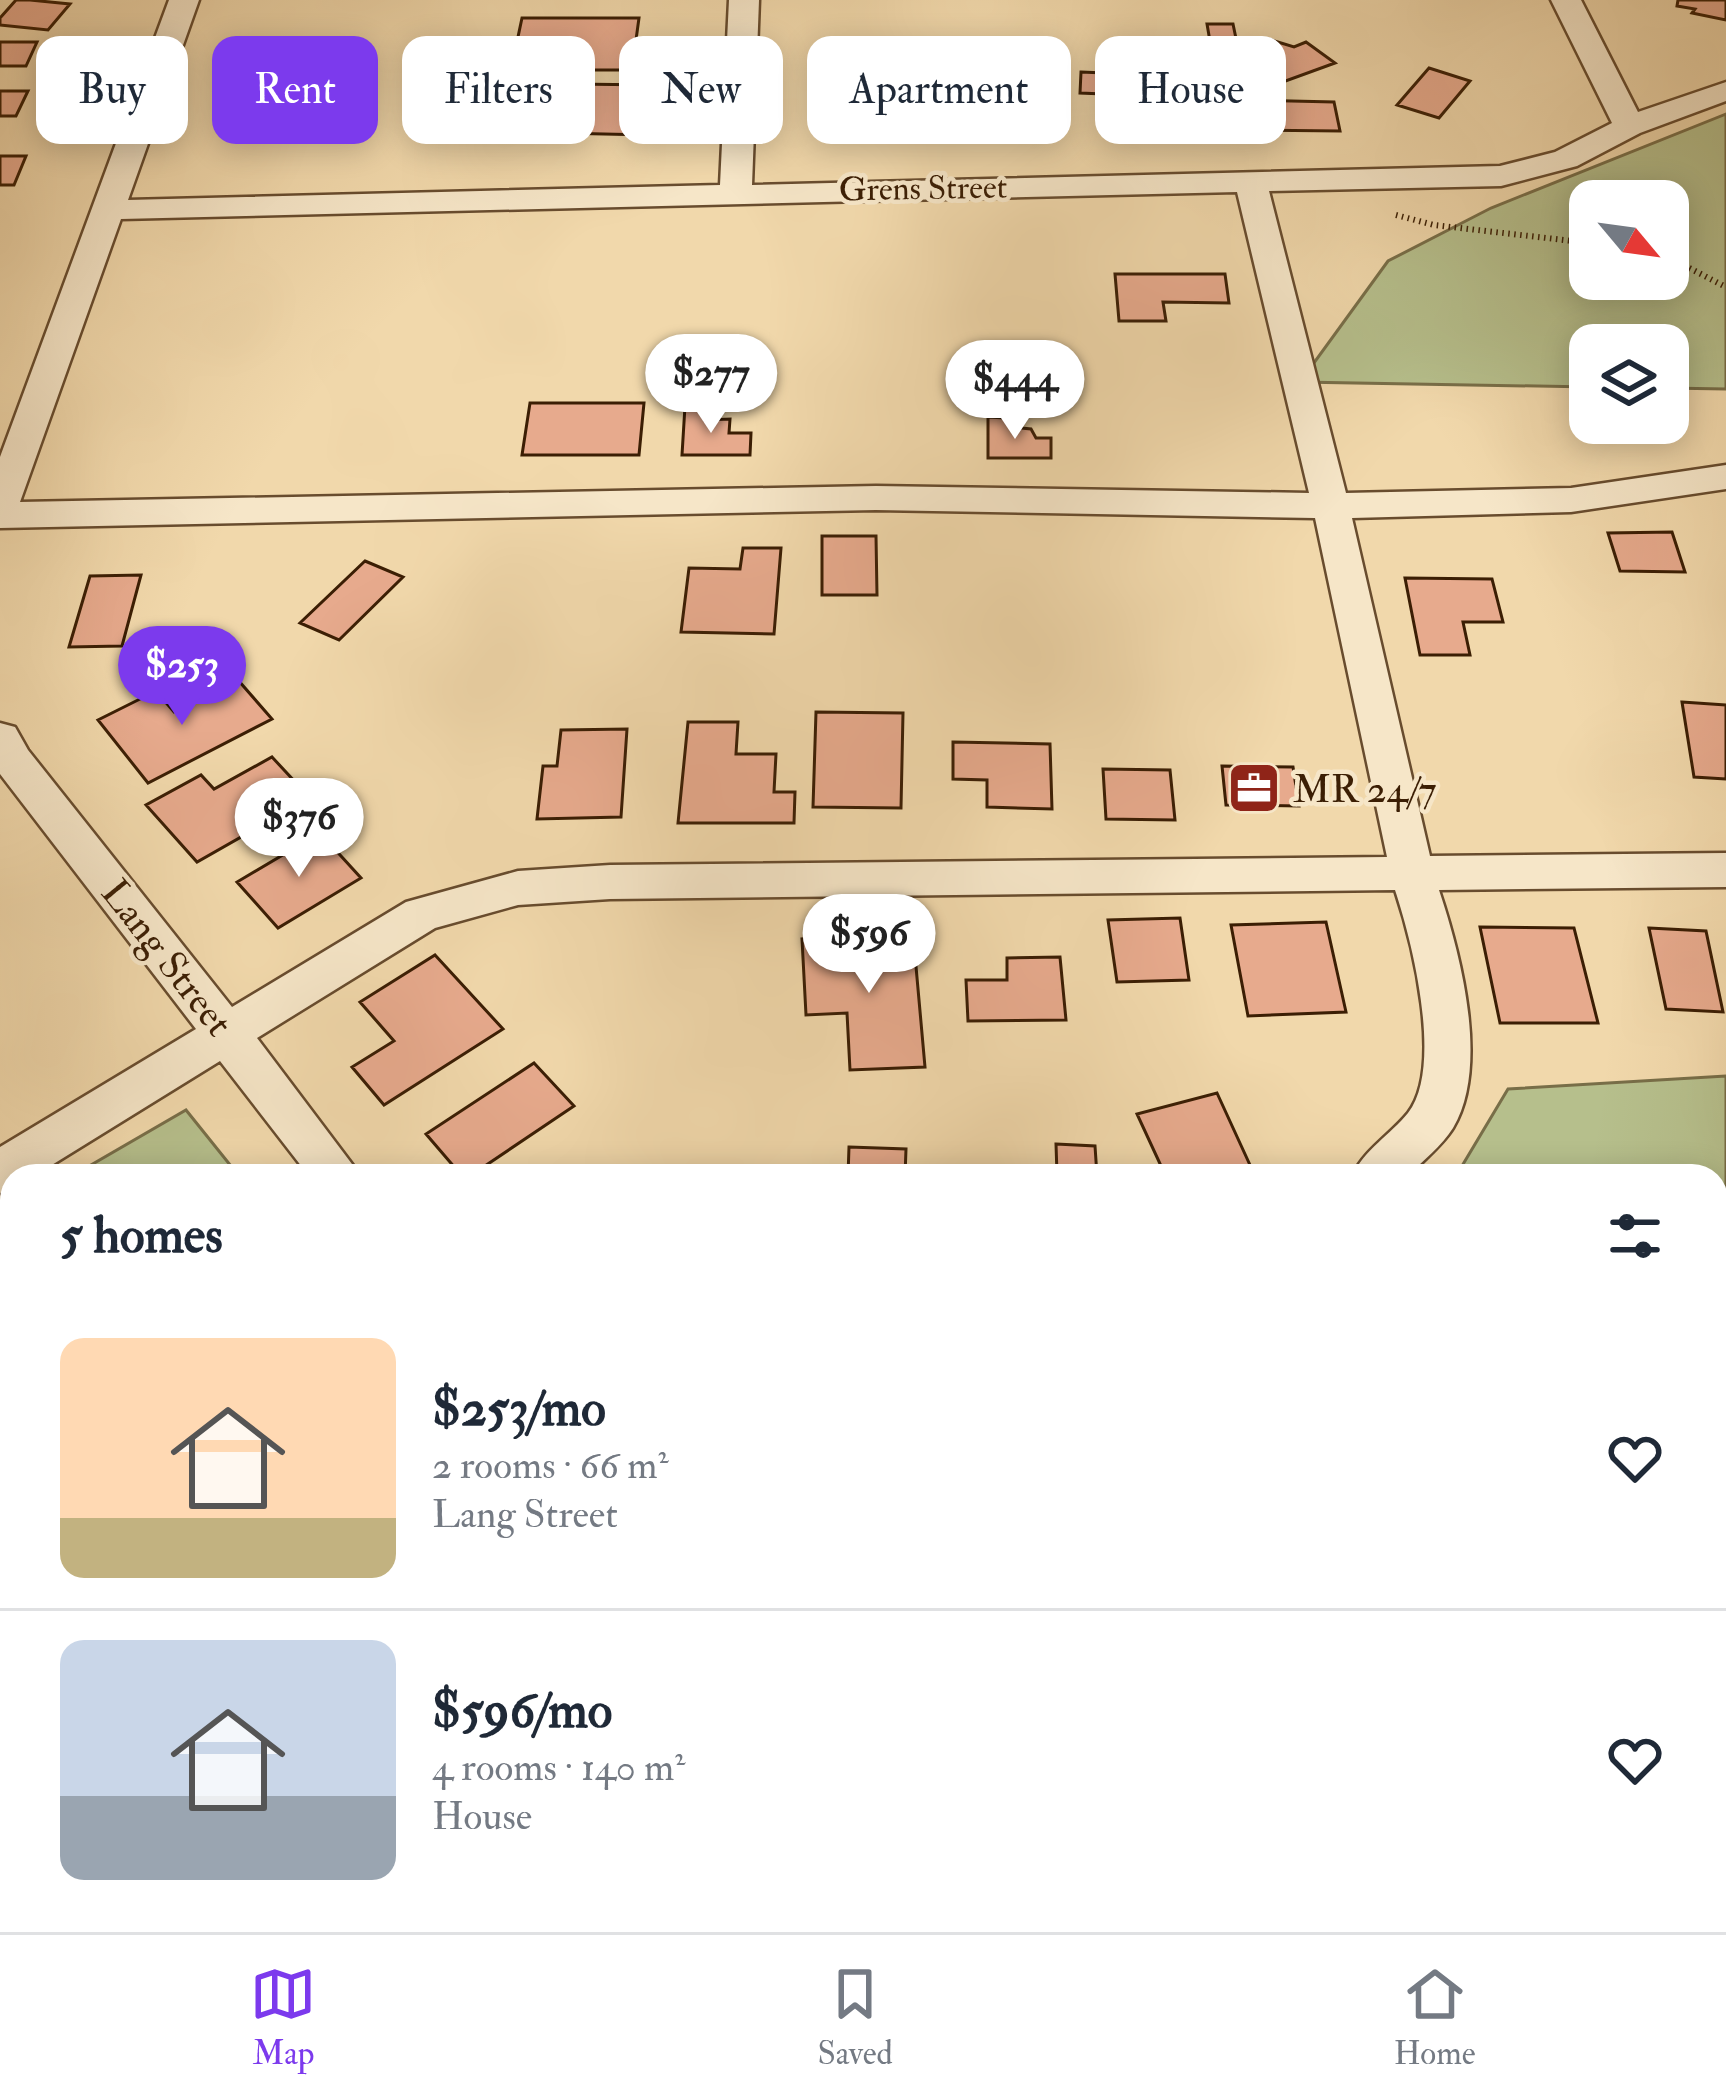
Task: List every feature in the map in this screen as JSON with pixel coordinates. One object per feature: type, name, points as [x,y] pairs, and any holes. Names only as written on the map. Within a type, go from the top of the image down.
[{"type":"street","points":[[184,0],[104,210],[0,511],[876,498],[1331,506],[1571,500],[1726,477]]},
{"type":"street","points":[[736,191],[744,0]]},
{"type":"street","points":[[1567,0],[1629,126]]},
{"type":"street","name":"Grens Street","points":[[104,210],[736,191],[1501,176],[1566,159],[1629,126],[1726,91]]},
{"type":"street","points":[[1250,179],[1331,506],[1412,874],[1437,950],[1449,1044],[1434,1118],[1388,1164]]},
{"type":"street","name":"Lang Street","points":[[0,738],[13,761],[328,1164]]},
{"type":"street","points":[[13,1164],[422,914],[518,888],[610,882],[1726,870]]},
{"type":"path","points":[[1689,268],[1726,287]]},
{"type":"green space","points":[[1726,114],[1726,389],[1689,388],[1689,324],[1569,324],[1569,387],[1300,382],[1388,261],[1491,208]]},
{"type":"green space","points":[[1726,1076],[1726,1164],[1463,1164],[1508,1089]]},
{"type":"green space","points":[[186,1110],[229,1164],[93,1164]]},
{"type":"building","points":[[16,0],[70,4],[48,30],[0,25],[0,18]]},
{"type":"building","points":[[1678,0],[1726,0],[1726,20],[1692,13],[1695,9],[1677,6]]},
{"type":"building","points":[[522,18],[639,18],[637,36],[619,36],[619,70],[595,70],[595,36],[518,36]]},
{"type":"building","points":[[1207,24],[1233,24],[1235,36],[1209,36]]},
{"type":"building","points":[[0,42],[36,42],[26,66],[0,66]]},
{"type":"building","points":[[1306,42],[1335,63],[1286,81],[1286,45]]},
{"type":"building","points":[[1429,68],[1470,81],[1439,118],[1397,105]]},
{"type":"building","points":[[1081,72],[1095,73],[1095,94],[1080,93]]},
{"type":"building","points":[[595,84],[619,85],[619,134],[595,134]]},
{"type":"building","points":[[0,91],[28,91],[16,116],[0,116]]},
{"type":"building","points":[[1286,101],[1334,102],[1340,131],[1286,130]]},
{"type":"building","points":[[0,156],[26,156],[14,185],[0,185]]},
{"type":"building","points":[[1115,274],[1225,274],[1229,303],[1163,302],[1166,321],[1119,321]]},
{"type":"building","points":[[530,403],[644,403],[639,455],[522,455]]},
{"type":"building","points":[[685,406],[706,406],[705,420],[730,419],[729,433],[751,433],[750,455],[682,455]]},
{"type":"building","points":[[988,417],[1006,418],[1010,427],[1031,429],[1036,438],[1051,438],[1051,458],[988,458]]},
{"type":"building","points":[[1672,532],[1685,572],[1620,571],[1608,533]]},
{"type":"building","points":[[822,536],[876,536],[877,595],[822,595]]},
{"type":"building","points":[[743,548],[781,548],[774,634],[681,632],[689,568],[740,569]]},
{"type":"building","points":[[365,561],[403,577],[339,640],[300,623]]},
{"type":"building","points":[[141,575],[122,646],[69,647],[90,576]]},
{"type":"building","points":[[1405,578],[1492,579],[1503,622],[1463,622],[1470,655],[1420,655]]},
{"type":"building","points":[[238,680],[272,719],[148,783],[98,720],[156,691],[174,712]]},
{"type":"building","points":[[1682,702],[1726,705],[1726,779],[1694,777]]},
{"type":"building","points":[[816,712],[903,713],[901,808],[813,807]]},
{"type":"building","points":[[688,722],[738,722],[736,754],[776,754],[774,792],[795,792],[794,823],[678,823]]},
{"type":"building","points":[[627,729],[621,817],[537,819],[543,766],[557,766],[561,730]]},
{"type":"building","points":[[953,742],[1050,744],[1052,809],[987,807],[987,780],[953,779]]},
{"type":"building","points":[[272,757],[310,798],[197,862],[146,805],[201,775],[214,789]]},
{"type":"building","points":[[1222,766],[1293,767],[1299,806],[1226,805]]},
{"type":"building","points":[[1103,769],[1170,770],[1175,820],[1106,819]]},
{"type":"building","points":[[320,833],[361,878],[278,928],[237,882]]},
{"type":"building","points":[[1180,918],[1189,980],[1117,982],[1108,920]]},
{"type":"building","points":[[1326,922],[1346,1012],[1248,1016],[1231,925]]},
{"type":"building","points":[[1480,927],[1574,928],[1598,1023],[1500,1023]]},
{"type":"building","points":[[1649,928],[1706,931],[1723,1012],[1666,1009]]},
{"type":"building","points":[[913,933],[925,1067],[850,1070],[847,1013],[806,1015],[802,939]]},
{"type":"building","points":[[435,955],[503,1029],[384,1105],[352,1067],[394,1041],[360,1002]]},
{"type":"building","points":[[1060,957],[1066,1020],[968,1021],[966,980],[1007,980],[1007,958]]},
{"type":"building","points":[[534,1063],[574,1106],[488,1164],[452,1164],[426,1134]]},
{"type":"building","points":[[1217,1093],[1250,1164],[1160,1164],[1137,1114]]},
{"type":"building","points":[[1056,1144],[1095,1146],[1096,1164],[1057,1164]]},
{"type":"building","points":[[849,1147],[906,1149],[905,1164],[848,1164]]},
{"type":"place","name":"MR 24/7","points":[[1254,788]]}]
